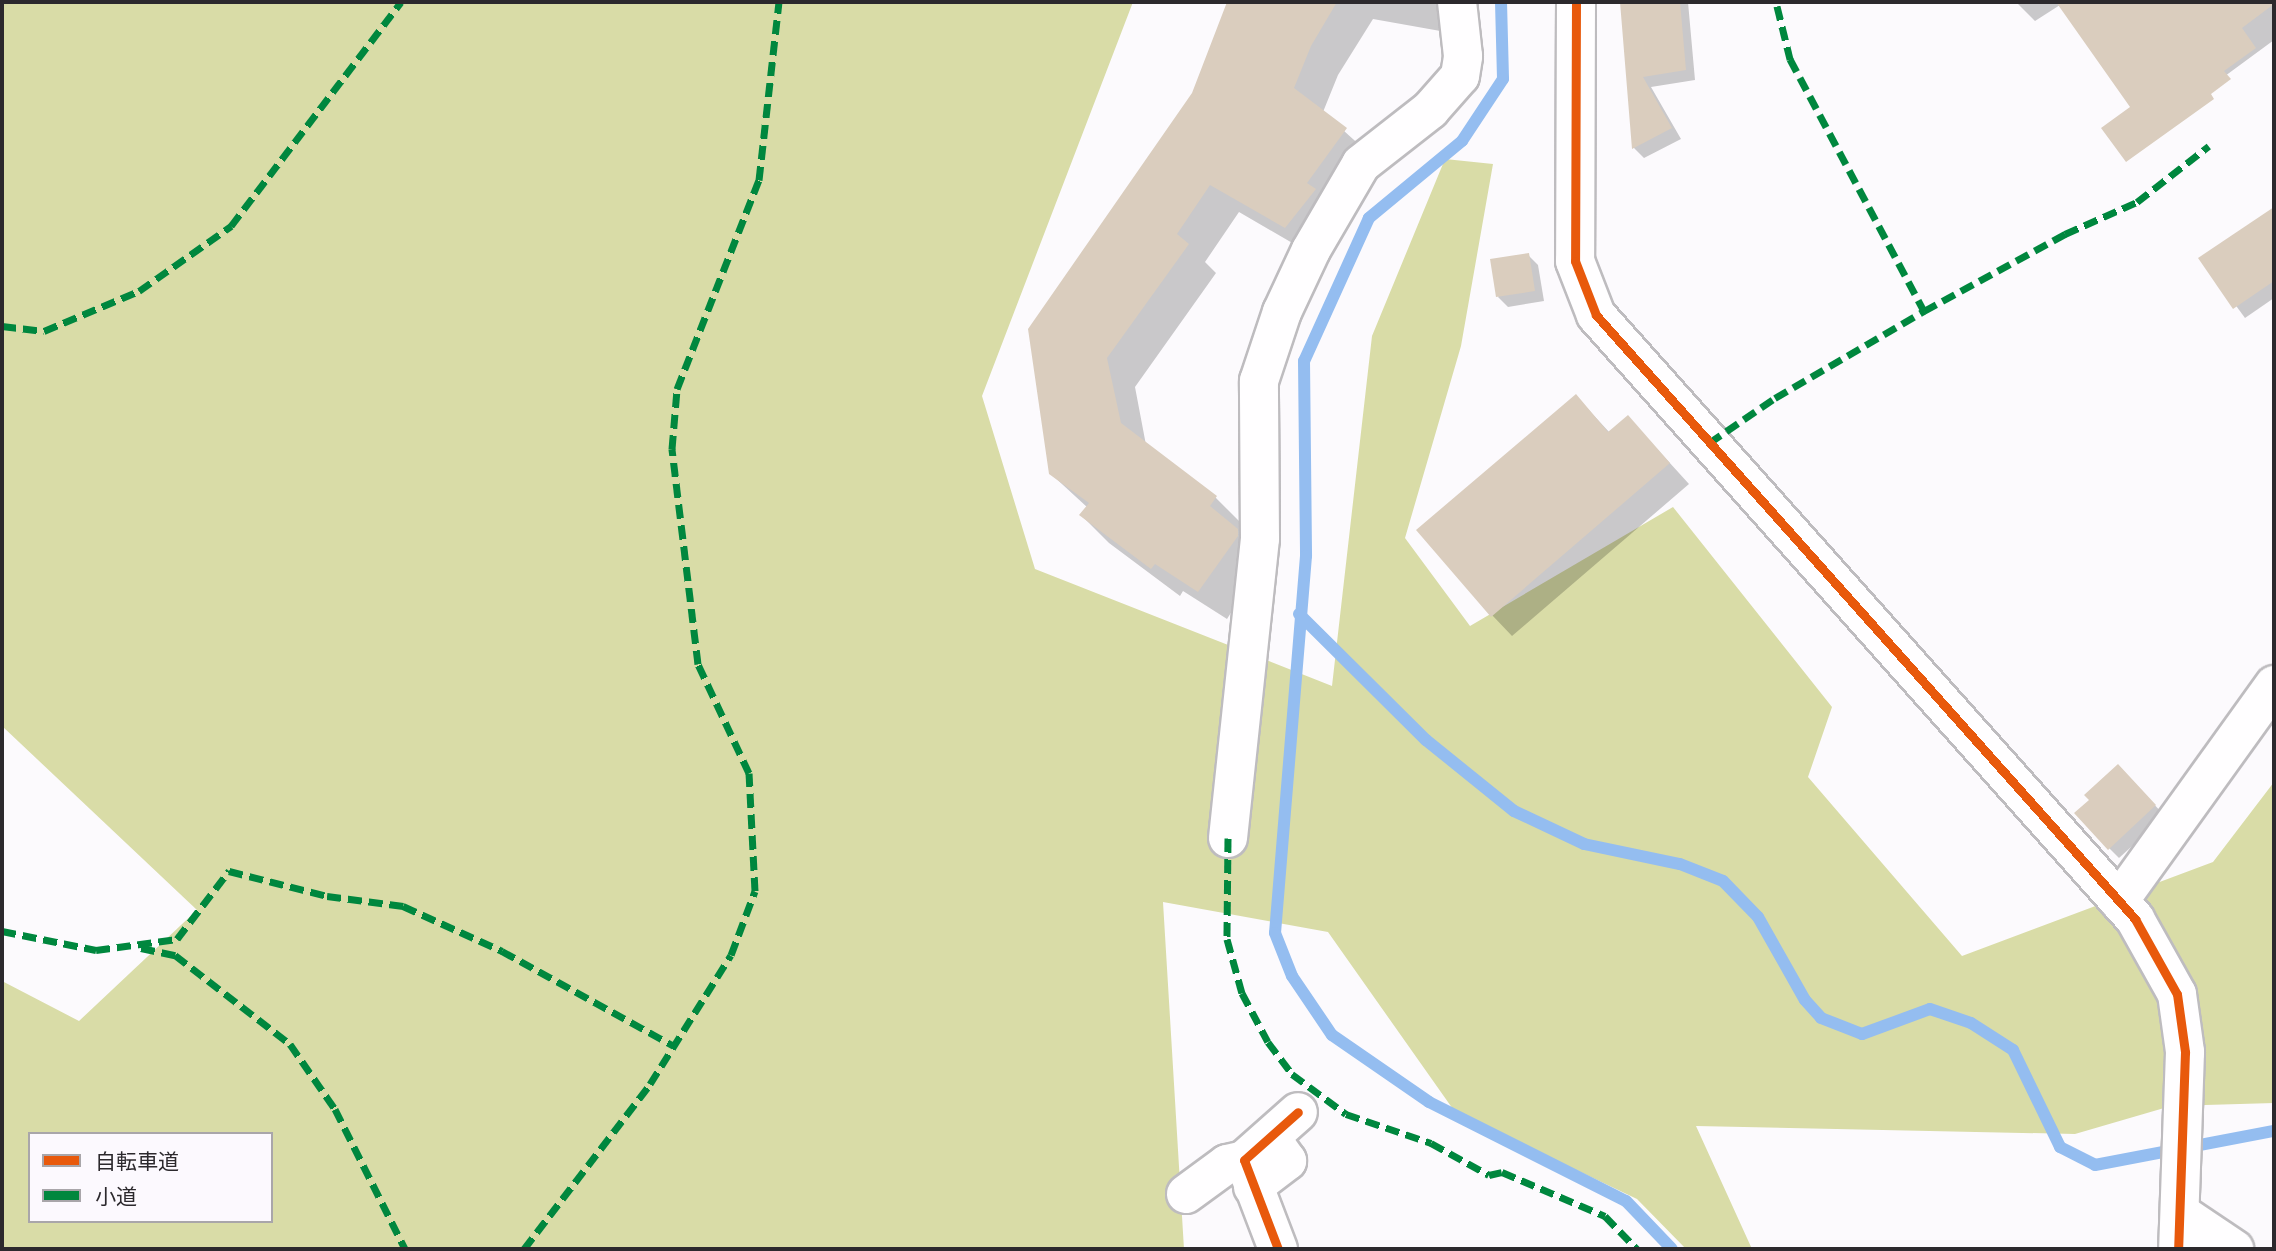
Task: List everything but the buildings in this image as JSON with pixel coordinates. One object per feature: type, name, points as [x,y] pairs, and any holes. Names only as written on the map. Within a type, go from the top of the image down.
[{"type":"street","points":[[1228,838],[1260,540],[1259,381],[1282,312],[1311,250],[1361,164],[1430,110],[1460,76],[1457,2]]},
{"type":"street","points":[[1576,2],[1575,261],[1596,315],[2135,919],[2177,994],[2185,1052],[2181,1219],[2234,1249]]},
{"type":"street","points":[[2119,901],[2274,685]]},
{"type":"street","points":[[1186,1194],[1227,1164],[1256,1162],[1298,1112]]},
{"type":"street","points":[[1256,1162],[1278,1249]]},
{"type":"green space","points":[[2,2],[1133,2],[982,396],[1035,569],[1332,686],[1372,336],[1445,159],[1493,164],[1461,346],[1405,538],[1470,626],[1673,507],[1832,707],[1808,777],[1962,956],[2213,862],[2274,782],[2274,1103],[2171,1106],[2075,1134],[1696,1126],[1752,1249],[1686,1249],[1637,1199],[1455,1112],[1328,932],[1163,902],[1184,1249],[2,1249],[2,981],[79,1021],[197,910],[2,726]]},
{"type":"waterway","points":[[1501,2],[1503,79],[1462,141],[1369,218],[1304,361],[1306,556],[1275,933],[1292,976],[1332,1035],[1429,1102],[1626,1201],[1672,1249]]},
{"type":"waterway","points":[[1299,614],[1426,740],[1514,811],[1584,844],[1680,864],[1723,881],[1758,917],[1805,1000],[1821,1018],[1862,1034],[1930,1009],[1971,1023],[2013,1050],[2060,1147],[2095,1165],[2274,1131]]},
{"type":"marked path","points":[[2,326],[44,331],[139,291],[231,226],[401,2]]},
{"type":"marked path","points":[[524,1249],[650,1084],[731,955],[755,891],[749,773],[698,664],[672,449],[677,389],[759,180],[779,2]]},
{"type":"marked path","points":[[1777,6],[1790,59],[1924,311]]},
{"type":"marked path","points":[[1709,443],[1775,398],[1924,311],[2065,234],[2137,202],[2209,146]]},
{"type":"marked path","points":[[1228,838],[1227,939],[1242,993],[1268,1042],[1292,1074],[1346,1114],[1431,1143],[1489,1175],[1502,1172],[1605,1216],[1637,1249]]},
{"type":"marked path","points":[[2,931],[96,950],[177,939],[229,871],[327,896],[403,906],[502,951],[674,1046]]},
{"type":"marked path","points":[[141,948],[175,955],[290,1044],[335,1109],[405,1249]]},
{"type":"cycle path","points":[[1576,2],[1575,261],[1596,315],[2135,919],[2177,994],[2185,1052],[2178,1249]]},
{"type":"cycle path","points":[[1278,1249],[1244,1160],[1298,1112]]}]
